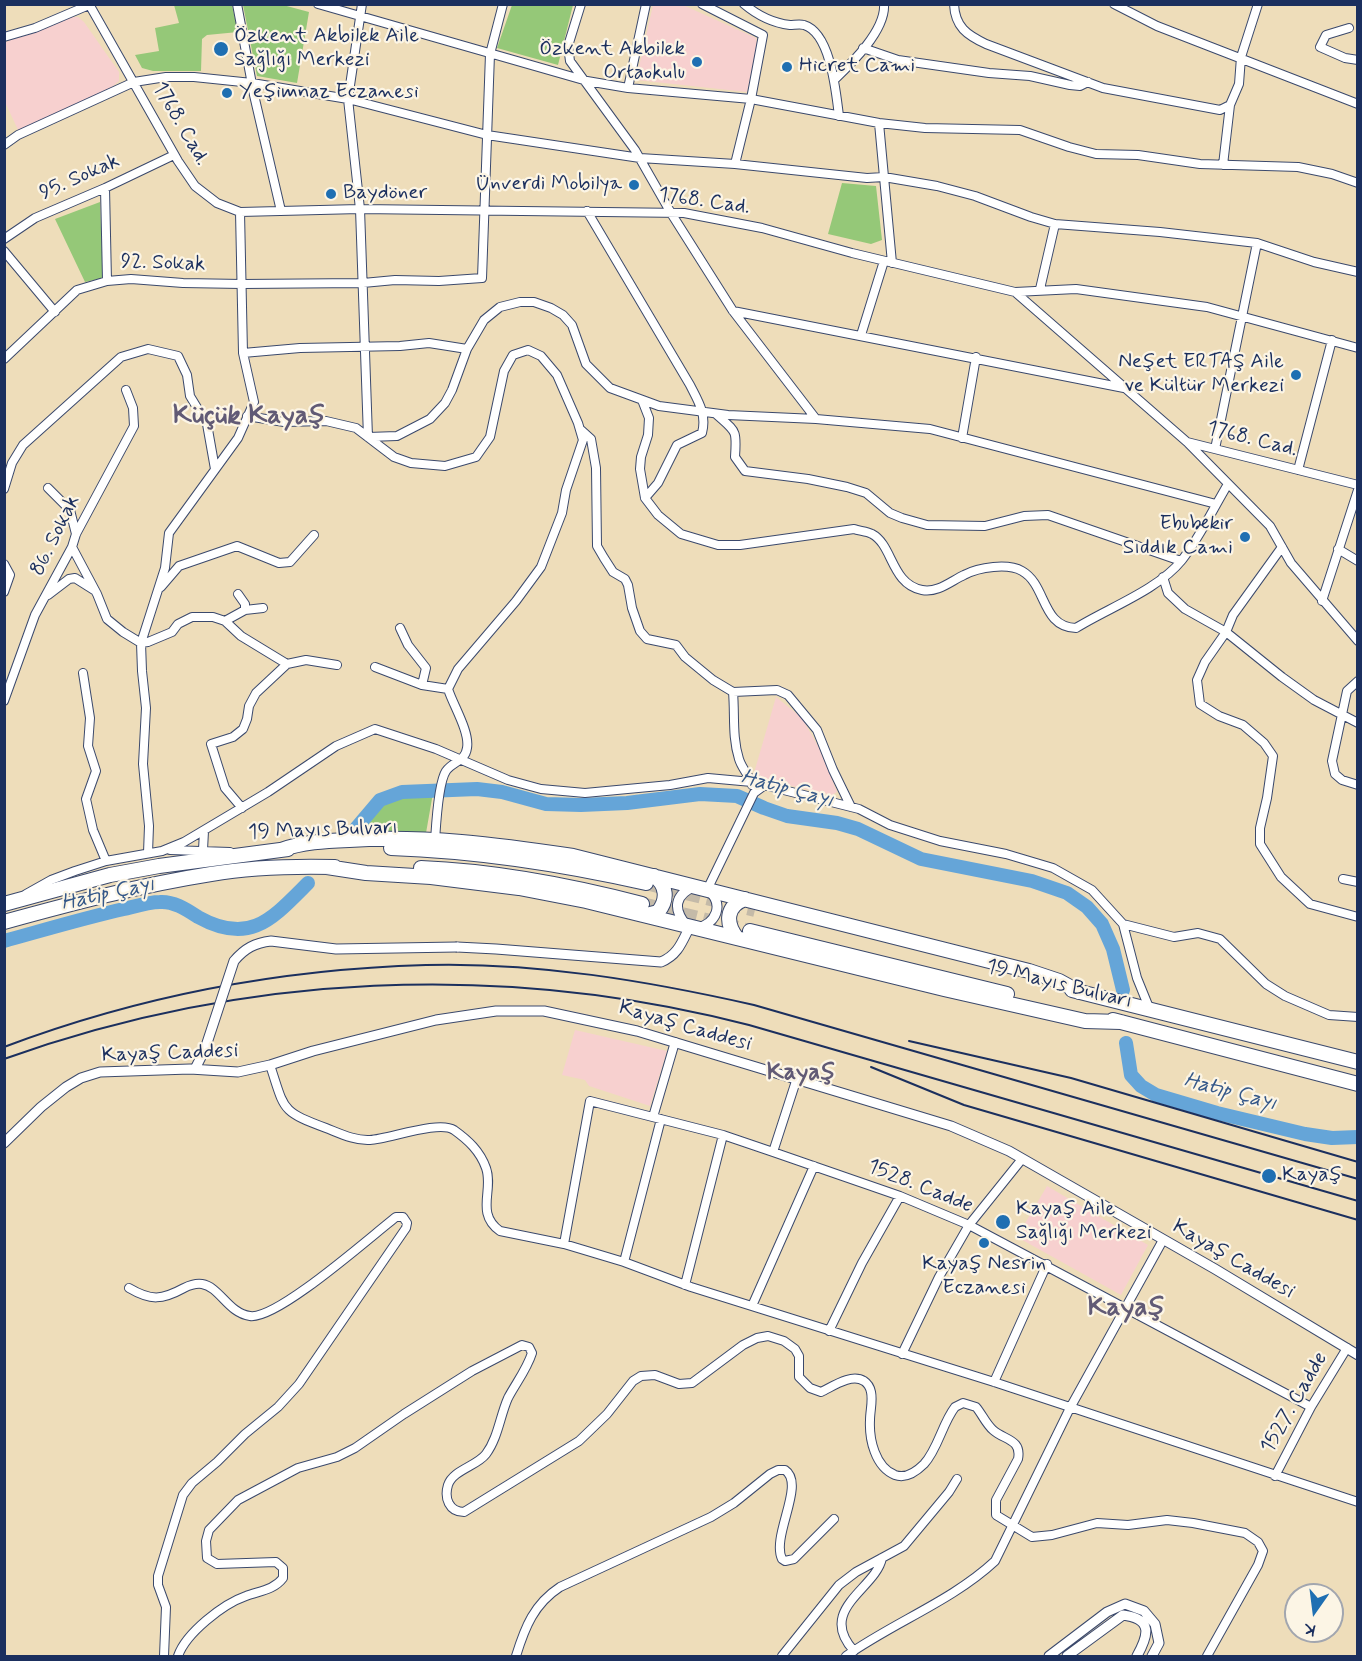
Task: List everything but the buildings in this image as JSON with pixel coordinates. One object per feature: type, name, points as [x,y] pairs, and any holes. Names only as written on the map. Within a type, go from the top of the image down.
[{"type":"highway","points":[[281,850],[296,844],[335,841],[362,843]]},
{"type":"highway","name":"19 Mayıs Bulvarı","points":[[7,904],[110,875],[249,853],[362,843],[499,845],[573,856],[650,880],[701,888],[750,904],[1079,992],[1358,1062]]},
{"type":"highway","name":"19 Mayıs Bulvarı","points":[[4,922],[155,884],[214,873],[286,867],[327,867],[431,877],[519,888],[644,909],[691,926],[744,934],[1121,1022],[1358,1084]]},
{"type":"highway","points":[[644,909],[658,912],[665,900],[663,885],[650,880]]},
{"type":"highway","points":[[744,934],[729,924],[730,911],[738,901],[750,904]]},
{"type":"street","points":[[237,4],[281,211]]},
{"type":"street","points":[[318,4],[587,81],[751,99],[879,123],[925,128],[1020,130],[1096,154],[1138,155],[1223,165],[1298,167],[1332,174],[1358,183]]},
{"type":"street","points":[[362,4],[348,99],[360,209],[368,437]]},
{"type":"street","points":[[486,211],[490,54],[503,4]]},
{"type":"street","points":[[581,4],[568,46],[570,62],[587,81],[640,158],[671,213],[733,311],[816,419]]},
{"type":"street","points":[[628,87],[646,4]]},
{"type":"street","points":[[702,4],[763,35],[751,99],[735,164]]},
{"type":"street","points":[[744,4],[769,20],[789,25],[804,25],[817,33],[825,48],[834,80],[839,116]]},
{"type":"street","points":[[834,80],[879,28],[885,14],[884,4]]},
{"type":"street","points":[[954,4],[957,22],[970,37],[1103,88],[1202,108],[1220,110],[1230,105]]},
{"type":"street","points":[[1114,4],[1158,26],[1358,104]]},
{"type":"street","points":[[1223,165],[1230,105],[1239,84],[1241,57],[1258,4]]},
{"type":"street","points":[[4,37],[35,28],[89,5]]},
{"type":"street","name":"1768. Cad.","points":[[89,5],[174,154],[195,186],[217,203],[240,212],[360,209],[684,213],[762,228],[888,262],[1015,292],[1187,442],[1358,485]]},
{"type":"street","points":[[1349,28],[1326,35],[1320,47],[1345,58],[1358,60]]},
{"type":"street","points":[[863,48],[898,60],[989,73],[1030,76],[1070,85],[1080,86],[1088,82]]},
{"type":"street","points":[[4,145],[18,135],[134,82],[166,77],[194,77],[252,83],[348,99],[487,135],[640,158],[735,164],[867,178],[884,177],[937,186],[975,196],[1055,224],[1160,232],[1257,243],[1314,262],[1358,272]]},
{"type":"street","points":[[861,335],[888,262],[879,123]]},
{"type":"street","name":"95. Sokak","points":[[4,239],[35,218],[105,188],[174,154]]},
{"type":"street","points":[[105,188],[107,280]]},
{"type":"street","name":"92. Sokak","points":[[4,358],[77,290],[107,280],[242,284],[363,283],[482,278],[486,211]]},
{"type":"street","points":[[587,211],[690,385],[703,412],[702,433],[677,445],[658,483],[645,498]]},
{"type":"street","points":[[148,853],[149,826],[143,764],[146,708],[141,643],[165,568],[170,533],[238,438],[254,402],[243,353],[240,212]]},
{"type":"street","points":[[1040,289],[1055,224]]},
{"type":"street","points":[[1215,449],[1257,243]]},
{"type":"street","points":[[4,251],[55,312]]},
{"type":"street","points":[[1015,292],[1076,289],[1207,307],[1358,348]]},
{"type":"street","points":[[368,437],[397,436],[417,428],[430,419],[445,403],[467,349],[484,320],[494,311],[514,303],[534,302],[563,315],[572,325],[586,364],[610,388],[659,406],[703,412],[930,429],[1216,504]]},
{"type":"street","points":[[733,311],[1126,388]]},
{"type":"street","points":[[1298,470],[1332,340]]},
{"type":"street","points":[[243,353],[300,348],[366,348],[429,343],[467,349]]},
{"type":"street","points":[[4,489],[8,462],[23,445],[121,357],[148,349],[178,356],[187,375],[190,396],[207,424],[215,469]]},
{"type":"street","points":[[248,416],[284,422],[326,422],[356,428],[394,457],[411,463],[445,466],[476,457],[490,437],[504,371],[513,355],[528,350],[542,356],[557,375],[583,440],[566,490],[562,513],[541,567],[516,601],[458,669],[448,689],[466,732],[467,747],[462,760],[446,771],[439,794],[435,844]]},
{"type":"street","points":[[962,438],[976,357]]},
{"type":"street","name":"86. Sokak","points":[[4,701],[35,615],[134,426],[133,408],[126,390]]},
{"type":"street","points":[[642,400],[649,418],[648,435],[640,457],[645,498],[658,515],[681,534],[718,545],[834,531],[854,530],[872,534],[883,544],[890,562],[899,574],[910,585],[922,590],[938,590],[967,573],[989,568],[1012,567],[1024,572],[1036,585],[1050,615],[1065,628],[1076,628],[1163,577],[1181,561],[1228,484]]},
{"type":"street","points":[[715,413],[735,432],[737,439],[735,457],[745,471],[808,479],[847,487],[866,493],[890,513],[902,519],[927,525],[985,526],[1024,516],[1048,515],[1181,561]]},
{"type":"street","points":[[580,429],[591,439],[596,468],[597,546],[614,572],[625,579],[640,631],[647,639],[676,645],[685,657],[708,676],[733,692],[777,690],[788,695],[817,730],[832,770],[851,807]]},
{"type":"street","points":[[1187,442],[1270,526],[1291,563],[1358,641]]},
{"type":"street","points":[[48,488],[70,510],[76,534]]},
{"type":"street","points":[[1322,601],[1358,490]]},
{"type":"street","points":[[156,593],[179,566],[189,561],[237,546],[279,563],[290,562],[314,535]]},
{"type":"street","points":[[72,547],[95,590],[107,619],[123,633],[141,643],[172,632],[178,624],[192,617],[213,617],[225,621],[241,636],[287,664]]},
{"type":"street","points":[[1282,547],[1233,615],[1226,632],[1205,662],[1197,680],[1200,704],[1219,716],[1243,725],[1264,743],[1273,756],[1268,798],[1260,828],[1260,844],[1281,877],[1310,904],[1358,917]]},
{"type":"street","points":[[1338,549],[1358,561]]},
{"type":"street","name":"86. Sokak","points":[[4,564],[10,575],[4,592]]},
{"type":"street","points":[[1163,577],[1168,593],[1185,609],[1226,632],[1285,680],[1358,723]]},
{"type":"street","points":[[46,596],[69,579],[75,578],[95,590]]},
{"type":"street","points":[[238,594],[245,604],[245,610]]},
{"type":"street","points":[[225,621],[245,610],[263,608]]},
{"type":"street","points":[[400,628],[408,645],[426,668],[422,685]]},
{"type":"street","points":[[242,808],[225,788],[211,744],[233,737],[243,729],[249,706],[256,693],[287,664],[306,660],[337,665]]},
{"type":"street","points":[[375,667],[422,685],[448,689]]},
{"type":"street","points":[[83,673],[90,718],[88,746],[96,771],[86,799],[93,830],[106,861]]},
{"type":"street","points":[[1358,681],[1347,691],[1332,761],[1335,774],[1342,780],[1358,785]]},
{"type":"street","points":[[733,692],[733,726],[736,748],[740,762],[752,782],[754,793]]},
{"type":"street","points":[[162,851],[204,831],[336,746],[375,729],[462,760],[508,780],[541,789],[585,793],[670,785],[708,778],[752,782],[859,809],[890,825],[940,842],[1006,854],[1053,868],[1092,890],[1123,924],[1137,978],[1150,1010]]},
{"type":"street","points":[[701,888],[716,900],[717,913],[709,924],[691,926],[680,917],[677,904],[683,893],[701,888],[754,793],[765,785]]},
{"type":"street","points":[[203,850],[204,831]]},
{"type":"street","points":[[7,904],[51,880],[106,861],[162,851],[203,850],[249,853]]},
{"type":"street","points":[[1343,879],[1358,882]]},
{"type":"street","points":[[1123,924],[1174,937],[1198,933],[1220,939],[1266,984],[1285,996],[1329,1015],[1358,1017]]},
{"type":"street","points":[[195,1069],[205,1049],[234,961],[241,953],[260,943],[271,941],[349,950],[457,947],[661,962],[674,955],[679,949],[691,926]]},
{"type":"street","name":"Kayaş Caddesi","points":[[4,1143],[55,1095],[73,1083],[100,1072],[195,1069],[238,1072],[425,1022],[496,1011],[544,1011],[617,1026],[675,1042],[951,1126],[1022,1159],[1358,1355]]},
{"type":"street","points":[[624,1262],[675,1042]]},
{"type":"street","points":[[270,1065],[284,1107],[297,1117],[348,1137],[368,1140],[431,1127],[451,1128],[476,1148],[487,1169],[487,1216],[492,1225],[500,1231],[564,1244],[624,1262],[685,1285],[994,1382],[1357,1501]]},
{"type":"street","points":[[773,1152],[797,1078]]},
{"type":"street","name":"1528. Cadde","points":[[564,1244],[590,1101],[723,1135],[900,1196],[969,1225],[1047,1264],[1311,1407]]},
{"type":"street","points":[[685,1285],[723,1135]]},
{"type":"street","points":[[902,1354],[939,1277],[969,1225],[1022,1159]]},
{"type":"street","points":[[752,1306],[814,1166]]},
{"type":"street","points":[[829,1331],[862,1263],[900,1196]]},
{"type":"street","points":[[129,1288],[140,1295],[159,1297],[171,1295],[191,1285],[204,1285],[213,1289],[228,1306],[250,1317],[260,1316],[296,1297],[396,1217],[401,1216],[406,1221],[406,1228],[299,1384],[278,1407],[192,1483],[183,1495],[158,1576],[158,1585],[166,1607],[164,1656]]},
{"type":"street","points":[[846,1656],[866,1642],[956,1591],[995,1561],[1011,1524],[1070,1407],[1163,1240]]},
{"type":"street","points":[[994,1382],[1047,1264]]},
{"type":"street","points":[[178,1656],[191,1637],[222,1607],[269,1588],[283,1578],[283,1568],[276,1562],[217,1564],[207,1558],[206,1541],[209,1530],[234,1504],[298,1468],[337,1457],[355,1448],[472,1371],[522,1345],[530,1348],[531,1356],[508,1398],[490,1447],[480,1461],[448,1483],[449,1505],[457,1511],[464,1512],[579,1441],[607,1414],[633,1381],[640,1376],[655,1375],[679,1384],[692,1383],[743,1345],[757,1338],[768,1336],[784,1341],[795,1349],[799,1356],[799,1377],[810,1388],[821,1392],[855,1378],[866,1383],[872,1395],[870,1426],[873,1447],[877,1458],[885,1468],[898,1476],[911,1474],[925,1463],[955,1407],[967,1403],[976,1407],[994,1431],[1013,1441],[1018,1449],[1018,1459],[996,1500],[996,1515],[1032,1537],[1052,1535],[1097,1523],[1128,1525],[1167,1520],[1245,1533],[1258,1542],[1263,1551],[1244,1592],[1207,1656]]},
{"type":"street","name":"1527. Cadde","points":[[1275,1476],[1311,1407],[1347,1348]]},
{"type":"street","points":[[516,1656],[529,1620],[538,1606],[552,1592],[717,1514],[774,1472],[788,1472],[792,1480],[789,1503],[778,1544],[782,1559],[785,1561],[794,1559],[834,1519]]},
{"type":"street","points":[[782,1656],[839,1585],[856,1572],[899,1550],[908,1542],[957,1479]]},
{"type":"street","points":[[854,1651],[847,1644],[843,1632],[845,1613],[852,1597],[881,1566],[882,1558]]},
{"type":"street","points":[[1049,1656],[1107,1612],[1125,1604],[1144,1611],[1155,1624],[1159,1643],[1152,1656]]},
{"type":"street","points":[[1067,1656],[1124,1615],[1136,1617],[1145,1625],[1147,1638],[1137,1656]]},
{"type":"shaded area","name":"Özkent Akbilek Ortaokulu","points":[[653,5],[683,5],[756,38],[757,45],[747,92],[636,80]]},
{"type":"shaded area","points":[[69,17],[78,17],[84,22],[119,72],[119,81],[112,87],[19,132],[5,102],[5,43],[18,35]]},
{"type":"shaded area","points":[[776,697],[802,718],[819,748],[837,792],[832,795],[766,780],[754,773]]},
{"type":"shaded area","points":[[575,1030],[667,1051],[650,1106],[589,1086],[585,1080],[562,1075]]},
{"type":"shaded area","points":[[1047,1186],[1148,1245],[1121,1295],[1017,1237]]},
{"type":"green space","points":[[174,5],[232,5],[238,32],[207,35],[202,39],[201,71],[153,71],[142,68],[135,55],[159,51],[155,28],[179,23]]},
{"type":"green space","points":[[243,5],[283,5],[309,12],[297,83],[257,76]]},
{"type":"green space","points":[[512,5],[573,5],[558,65],[497,48]]},
{"type":"green space","points":[[842,183],[876,186],[882,240],[871,244],[828,234]]},
{"type":"green space","points":[[100,202],[103,278],[85,282],[55,219]]},
{"type":"green space","points":[[433,793],[426,833],[364,831],[379,810],[391,799],[398,796]]},
{"type":"waterway","name":"Hatip Çayı","points":[[352,833],[380,800],[402,792],[477,789],[502,792],[546,804],[581,805],[627,803],[700,794],[737,796],[787,816],[837,823],[858,829],[921,859],[1032,881],[1067,893],[1087,907],[1102,924],[1113,949],[1123,990]]},
{"type":"waterway","name":"Hatip Çayı","points":[[4,941],[94,916],[156,902],[175,904],[216,925],[232,929],[246,928],[271,917],[308,883]]},
{"type":"waterway","name":"Hatip Çayı","points":[[1126,1043],[1131,1075],[1141,1086],[1156,1095],[1217,1113],[1305,1134],[1332,1138],[1358,1137]]},
{"type":"tunnel","points":[[646,883],[755,910]]},
{"type":"tunnel","points":[[642,904],[750,931]]},
{"type":"railway","points":[[4,1047],[107,1013],[212,988],[265,979],[319,972],[426,965],[550,970],[674,988],[754,1005],[1358,1179]]},
{"type":"railway","points":[[4,1059],[95,1030],[187,1008],[280,994],[374,986],[468,985],[562,991],[656,1005],[749,1025],[1358,1201]]},
{"type":"railway","points":[[909,1041],[1071,1078],[1358,1162]]},
{"type":"railway","points":[[871,1067],[964,1105],[1358,1220]]},
{"type":"place","name":"Özkent Akbilek Aile Sağlığı Merkezi","points":[[221,49]]},
{"type":"place","name":"Özkent Akbilek Ortaokulu","points":[[697,62]]},
{"type":"place","name":"Hicret Cami","points":[[787,67]]},
{"type":"place","name":"Yeşimnaz Eczanesi","points":[[227,93]]},
{"type":"place","name":"Ünverdi Mobilya","points":[[634,185]]},
{"type":"place","name":"Baydöner","points":[[331,194]]},
{"type":"place","name":"Neşet ERTAŞ Aile ve Kültür Merkezi","points":[[1296,375]]},
{"type":"place","name":"Ebubekir Sıddık Cami","points":[[1245,537]]},
{"type":"place","name":"Kayaş","points":[[1269,1176]]},
{"type":"place","name":"Kayaş Aile Sağlığı Merkezi","points":[[1003,1222]]},
{"type":"place","name":"Kayaş Nesrin Eczanesi","points":[[984,1243]]},
{"type":"district","name":"Küçük Kayaş","points":[[249,417]]},
{"type":"district","name":"Kayaş","points":[[801,1074]]},
{"type":"district","name":"Kayaş","points":[[1126,1309]]}]
